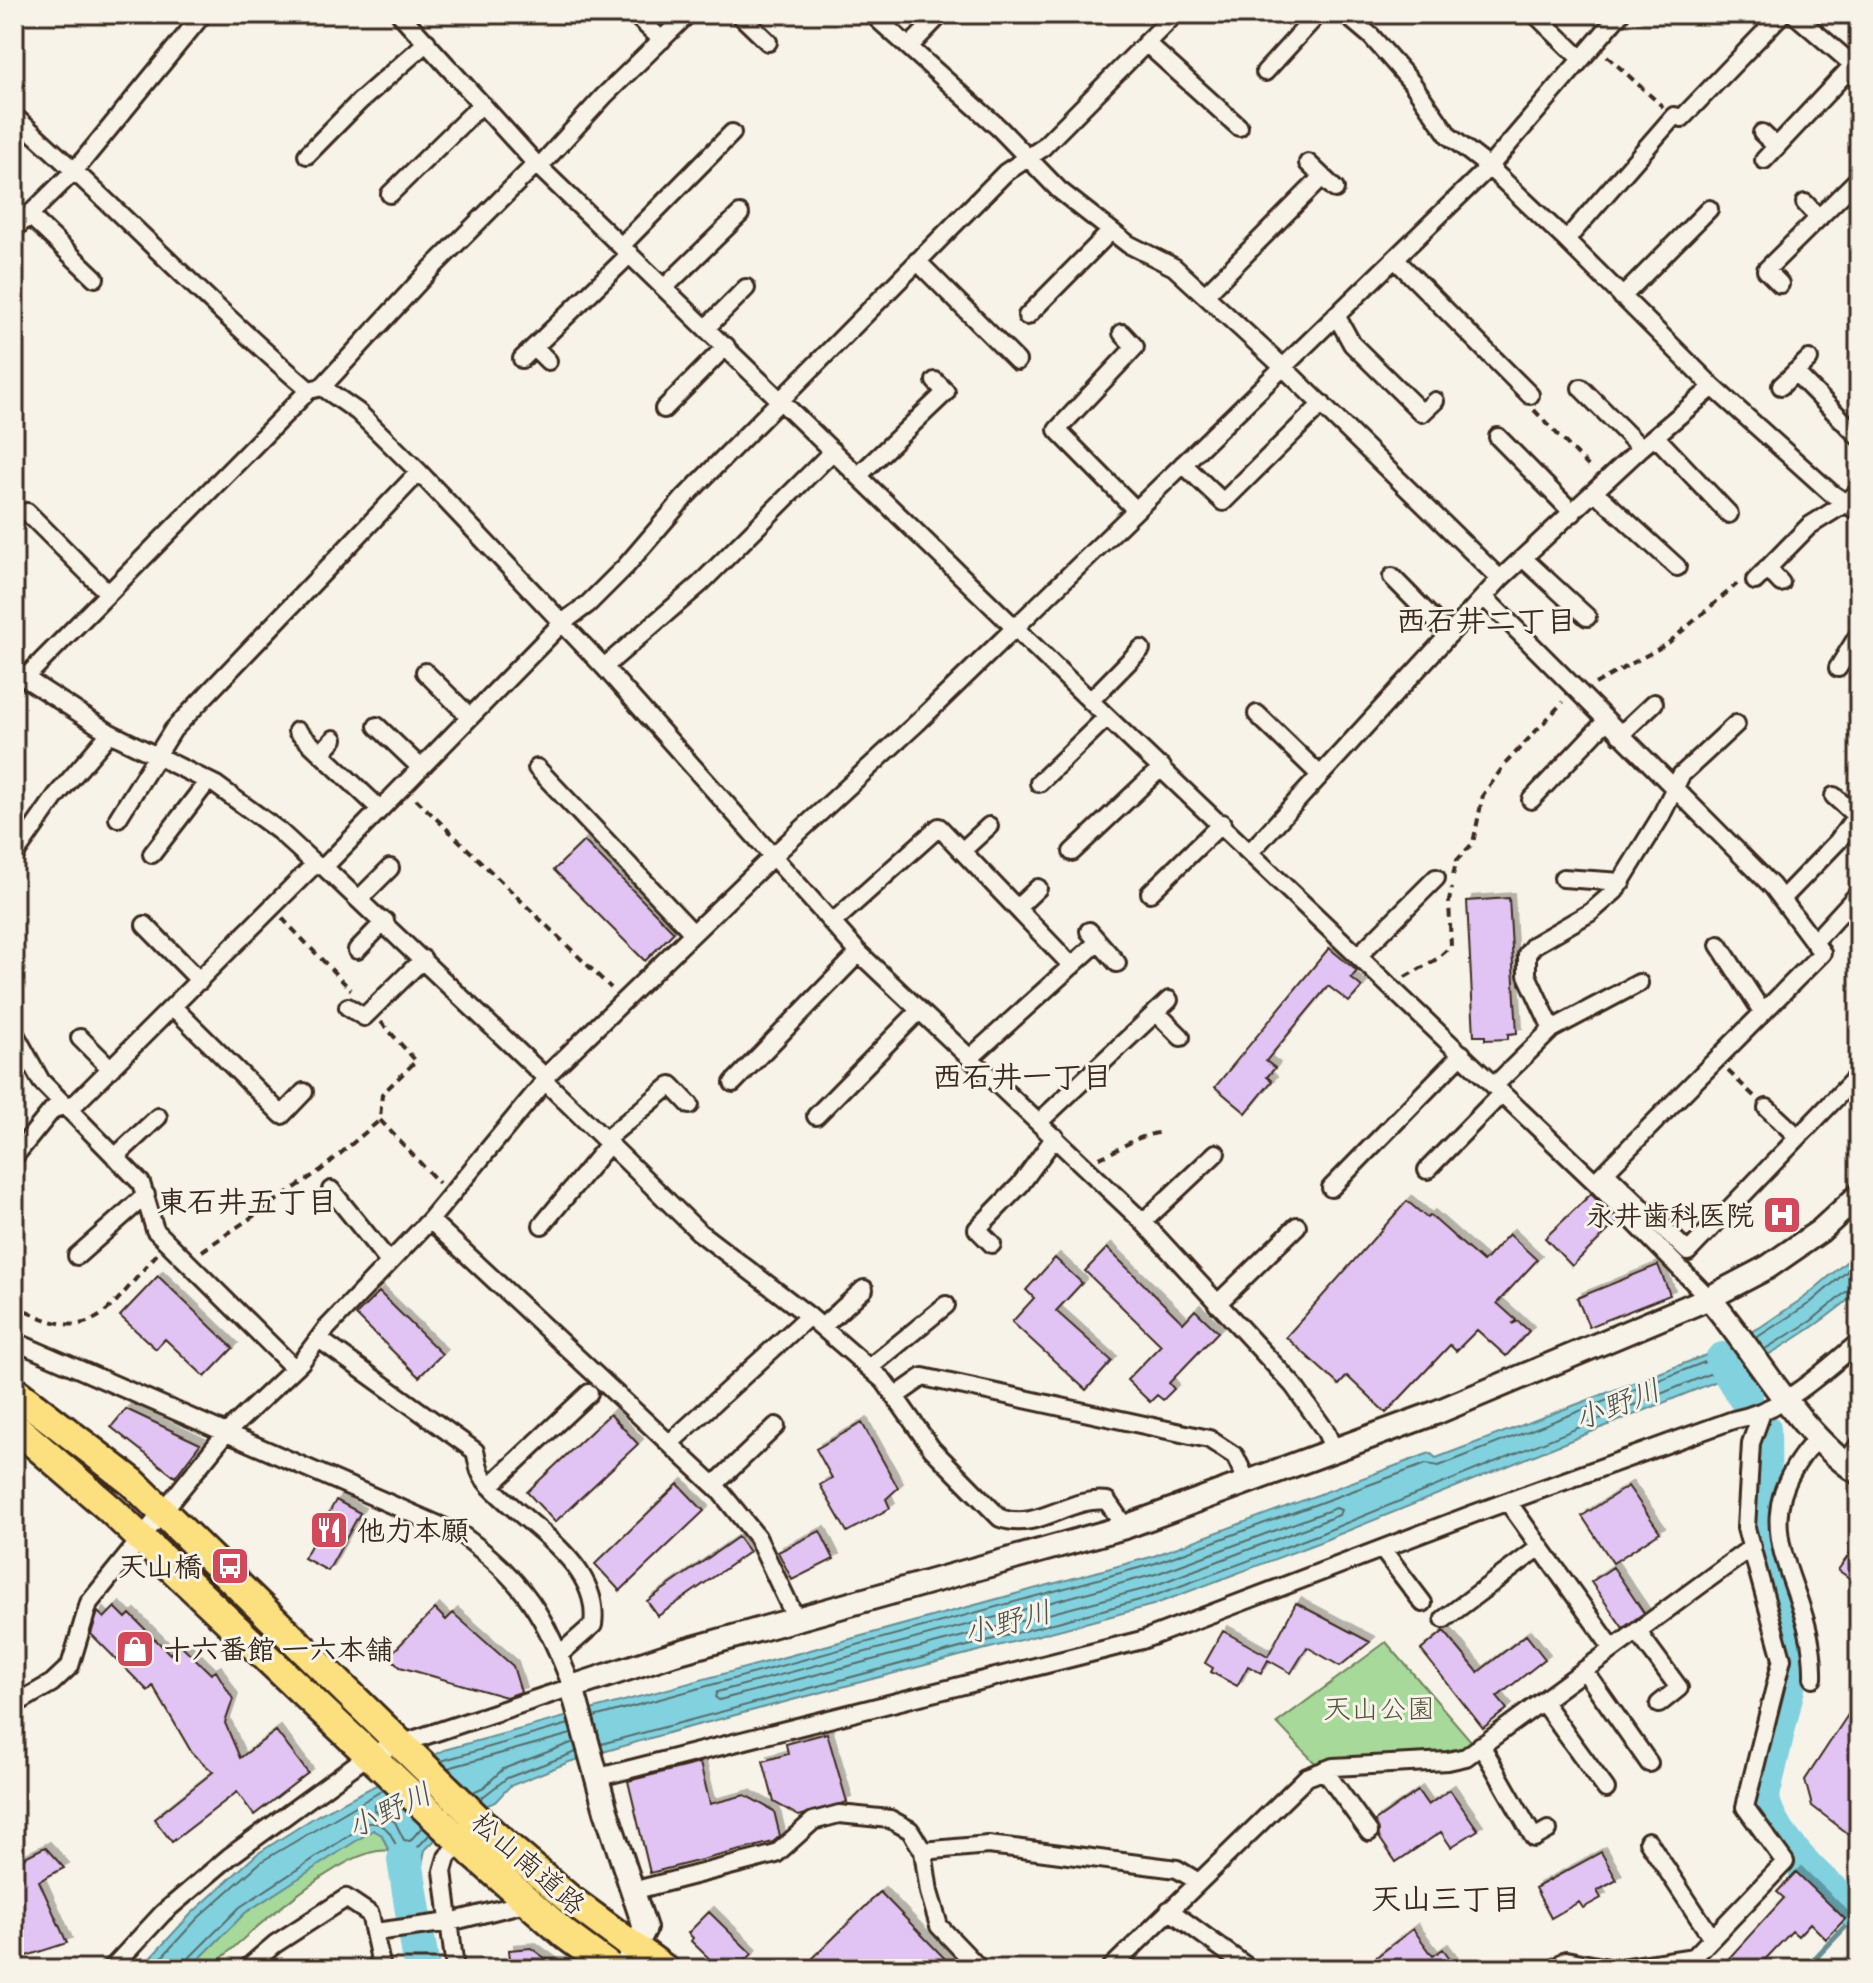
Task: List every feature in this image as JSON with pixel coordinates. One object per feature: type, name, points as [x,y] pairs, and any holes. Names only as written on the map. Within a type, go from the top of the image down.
[{"type":"highway","name":"松山南道路","points":[[14,1391],[132,1482],[390,1753],[455,1837],[612,1969]]},
{"type":"highway","name":"松山南道路","points":[[14,1426],[390,1753],[475,1817],[629,1960],[664,1969]]},
{"type":"street","points":[[14,230],[76,169],[203,14]]},
{"type":"street","points":[[400,14],[537,165],[781,398],[1090,701],[1222,823],[1498,1089],[1688,1252],[1859,1074]]},
{"type":"street","points":[[634,14],[662,40]]},
{"type":"street","points":[[688,14],[315,389],[108,593],[19,675],[110,733],[208,781],[279,831],[360,898],[699,1232],[809,1316],[869,1368],[896,1396],[932,1449],[1000,1518],[1013,1522],[1031,1521],[1093,1499],[1107,1501],[1125,1527]]},
{"type":"street","points":[[739,14],[768,42]]},
{"type":"street","points":[[872,14],[999,128],[1059,190],[1128,244],[1174,267],[1322,404],[1500,579]]},
{"type":"street","points":[[909,47],[941,14]]},
{"type":"street","points":[[14,1157],[53,1109],[76,1103],[273,907],[380,809],[562,623],[588,604],[626,566],[781,398],[1005,173],[1041,149],[1175,14]]},
{"type":"street","points":[[1265,72],[1318,14]]},
{"type":"street","points":[[1345,14],[1371,36],[1412,83],[1449,136],[1489,167],[1713,387],[1812,479],[1853,508]]},
{"type":"street","points":[[14,1705],[52,1683],[70,1666],[89,1603],[226,1433],[294,1368],[430,1220],[545,1079],[773,856],[917,723],[1489,167],[1620,14]]},
{"type":"street","points":[[1566,240],[1674,116],[1682,118],[1782,14]]},
{"type":"street","points":[[1764,160],[1856,68],[1794,14]]},
{"type":"street","points":[[1530,18],[1581,59]]},
{"type":"street","points":[[307,155],[359,102],[427,42]]},
{"type":"street","points":[[1146,43],[1239,127]]},
{"type":"street","points":[[390,194],[482,104]]},
{"type":"street","points":[[14,116],[76,169],[238,330],[315,389],[358,412],[419,472],[604,667],[859,953],[1143,1222],[1293,1385],[1325,1430],[1334,1450]]},
{"type":"street","points":[[548,361],[528,353],[732,133]]},
{"type":"street","points":[[1762,133],[1777,147]]},
{"type":"street","points":[[1308,163],[1335,189]]},
{"type":"street","points":[[1205,295],[1322,177]]},
{"type":"street","points":[[1780,284],[1766,270],[1859,178]]},
{"type":"street","points":[[1805,203],[1819,218]]},
{"type":"street","points":[[1622,297],[1709,209]]},
{"type":"street","points":[[665,287],[740,214]]},
{"type":"street","points":[[29,215],[95,278]]},
{"type":"street","points":[[1027,316],[1111,231]]},
{"type":"street","points":[[1395,259],[1530,395]]},
{"type":"street","points":[[917,261],[1017,361]]},
{"type":"street","points":[[707,327],[746,288]]},
{"type":"street","points":[[1336,315],[1352,344],[1422,413],[1435,401]]},
{"type":"street","points":[[1122,333],[1135,347],[1057,430],[1136,510]]},
{"type":"street","points":[[664,409],[726,346]]},
{"type":"street","points":[[1781,386],[1809,359]]},
{"type":"street","points":[[1795,372],[1859,437]]},
{"type":"street","points":[[859,475],[946,392],[935,381]]},
{"type":"street","points":[[1251,851],[1500,579],[1641,448],[1713,387]]},
{"type":"street","points":[[1581,388],[1641,448]]},
{"type":"street","points":[[1183,464],[1223,502],[1322,404]]},
{"type":"street","points":[[1655,436],[1729,514]]},
{"type":"street","points":[[1498,437],[1573,513]]},
{"type":"street","points":[[604,667],[700,584],[833,451]]},
{"type":"street","points":[[118,818],[173,730],[419,472]]},
{"type":"street","points":[[1600,488],[1677,567]]},
{"type":"street","points":[[1781,583],[1761,574],[1809,526],[1853,508],[1859,491]]},
{"type":"street","points":[[27,512],[108,593]]},
{"type":"street","points":[[1524,559],[1587,617]]},
{"type":"street","points":[[1392,577],[1449,635]]},
{"type":"street","points":[[1484,597],[1782,899],[1822,953],[1600,1177]]},
{"type":"street","points":[[1848,662],[1859,634]]},
{"type":"street","points":[[1090,701],[1141,649]]},
{"type":"street","points":[[425,672],[470,717]]},
{"type":"street","points":[[1620,735],[1654,703]]},
{"type":"street","points":[[1257,714],[1320,775]]},
{"type":"street","points":[[1039,783],[1107,717]]},
{"type":"street","points":[[1531,800],[1606,721]]},
{"type":"street","points":[[1552,1029],[1527,975],[1527,954],[1542,939],[1591,912],[1622,882],[1660,818],[1672,788],[1736,724]]},
{"type":"street","points":[[377,726],[421,768]]},
{"type":"street","points":[[297,731],[380,809]]},
{"type":"street","points":[[14,856],[56,796],[110,733]]},
{"type":"street","points":[[321,753],[334,739]]},
{"type":"street","points":[[1072,852],[1162,767]]},
{"type":"street","points":[[537,768],[693,933]]},
{"type":"street","points":[[152,854],[208,781]]},
{"type":"street","points":[[1782,899],[1856,816],[1834,796]]},
{"type":"street","points":[[1150,893],[1222,823]]},
{"type":"street","points":[[962,851],[989,826]]},
{"type":"street","points":[[832,923],[939,827],[1072,966]]},
{"type":"street","points":[[360,898],[390,868]]},
{"type":"street","points":[[1359,955],[1436,878]]},
{"type":"street","points":[[1563,878],[1622,882]]},
{"type":"street","points":[[1017,908],[1038,888]]},
{"type":"street","points":[[1814,942],[1859,893]]},
{"type":"street","points":[[357,950],[385,921]]},
{"type":"street","points":[[145,925],[200,981]]},
{"type":"street","points":[[970,1058],[1072,966],[1094,936],[1117,963]]},
{"type":"street","points":[[1719,945],[1763,1013]]},
{"type":"street","points":[[733,1083],[859,953]]},
{"type":"street","points":[[348,1007],[364,1017],[423,959]]},
{"type":"street","points":[[1427,1170],[1552,1029],[1639,983]]},
{"type":"street","points":[[1039,1122],[1169,1000]]},
{"type":"street","points":[[174,1008],[282,1115],[304,1092]]},
{"type":"street","points":[[816,1116],[919,1011]]},
{"type":"street","points":[[1156,1012],[1181,1037]]},
{"type":"street","points":[[14,1032],[41,1081],[141,1183],[150,1221],[167,1242],[294,1368]]},
{"type":"street","points":[[80,1038],[111,1069]]},
{"type":"street","points":[[1331,1188],[1462,1054]]},
{"type":"street","points":[[542,1225],[607,1142],[671,1085],[690,1105]]},
{"type":"street","points":[[1767,1108],[1797,1136]]},
{"type":"street","points":[[115,1157],[158,1117]]},
{"type":"street","points":[[992,1244],[977,1229],[1020,1185],[1055,1137]]},
{"type":"street","points":[[1143,1222],[1216,1153]]},
{"type":"street","points":[[1600,1177],[1714,1304],[1784,1396],[1852,1468],[1859,1445]]},
{"type":"street","points":[[331,1190],[389,1262]]},
{"type":"street","points":[[77,1256],[146,1195]]},
{"type":"street","points":[[111,1969],[163,1913],[229,1857],[390,1753],[499,1713],[574,1692],[597,1676],[1125,1527],[1334,1450],[1714,1304],[1807,1240],[1859,1195]]},
{"type":"street","points":[[430,1220],[714,1485],[751,1526],[796,1619]]},
{"type":"street","points":[[1217,1304],[1297,1226]]},
{"type":"street","points":[[822,1327],[864,1289]]},
{"type":"street","points":[[869,1368],[946,1305]]},
{"type":"street","points":[[671,1442],[809,1316]]},
{"type":"street","points":[[319,1339],[475,1451],[479,1471],[490,1486],[566,1557],[586,1587],[595,1615],[593,1625],[560,1654]]},
{"type":"street","points":[[14,1341],[462,1535],[494,1558],[523,1587],[560,1654],[598,1772],[606,1811],[636,1890],[645,1928],[629,1960]]},
{"type":"street","points":[[598,1772],[1142,1640],[1733,1420],[1761,1415],[1859,1342]]},
{"type":"street","points":[[896,1396],[923,1377],[1209,1439],[1235,1456],[1247,1481]]},
{"type":"street","points":[[490,1486],[589,1393]]},
{"type":"street","points":[[1554,1969],[1566,1960],[1615,1969],[1694,1963],[1712,1938],[1785,1862],[1745,1807],[1782,1659],[1746,1528],[1751,1443],[1761,1415]]},
{"type":"street","points":[[714,1485],[776,1426]]},
{"type":"street","points":[[1813,1678],[1813,1660],[1787,1571],[1779,1513],[1783,1486],[1795,1462],[1819,1436]]},
{"type":"street","points":[[1508,1502],[1613,1649]]},
{"type":"street","points":[[1444,1619],[1540,1547]]},
{"type":"street","points":[[1110,1969],[1289,1790],[1324,1770],[1466,1757],[1752,1547]]},
{"type":"street","points":[[1382,1549],[1423,1603]]},
{"type":"street","points":[[1637,1631],[1679,1688],[1659,1704]]},
{"type":"street","points":[[1584,1670],[1649,1763]]},
{"type":"street","points":[[1542,1701],[1606,1789]]},
{"type":"street","points":[[1481,1745],[1534,1838],[1548,1830]]},
{"type":"street","points":[[1324,1770],[1369,1832]]},
{"type":"street","points":[[636,1890],[776,1854],[813,1821],[839,1814],[902,1823],[923,1851],[929,1892],[939,1926],[980,1969]]},
{"type":"street","points":[[455,1837],[443,1871],[455,1969]]},
{"type":"street","points":[[1648,1841],[1712,1938]]},
{"type":"street","points":[[923,1851],[988,1845],[1029,1849],[1177,1869],[1197,1881]]},
{"type":"street","points":[[246,1969],[275,1944],[346,1898],[370,1914],[382,1931],[382,1969]]},
{"type":"street","points":[[382,1931],[448,1922],[529,1902]]},
{"type":"street","points":[[1169,1910],[1250,1969]]},
{"type":"path","points":[[1594,44],[1674,116]]},
{"type":"path","points":[[1530,395],[1529,404],[1600,488]]},
{"type":"path","points":[[402,786],[624,1000]]},
{"type":"path","points":[[187,1262],[321,1170],[380,1120],[382,1094],[416,1061],[273,907]]},
{"type":"path","points":[[1716,1060],[1767,1108]]},
{"type":"path","points":[[380,1120],[449,1194]]},
{"type":"path","points":[[1087,1169],[1098,1158],[1119,1151],[1139,1136],[1158,1133]]},
{"type":"path","points":[[14,1304],[39,1318],[61,1324],[82,1326],[99,1320],[167,1242]]},
{"type":"green space","name":"天山公園","points":[[1386,1642],[1472,1742],[1462,1749],[1446,1753],[1315,1763],[1277,1723]]},
{"type":"green space","points":[[373,1829],[382,1835],[389,1851],[371,1853],[322,1877],[245,1937],[210,1969],[189,1969],[245,1913]]},
{"type":"water","name":"小野川","points":[[1859,1251],[1859,1291],[1794,1340],[1722,1379],[1320,1542],[1153,1605],[671,1732],[569,1762],[510,1786],[495,1802],[456,1819],[425,1850],[413,1908],[382,1835],[373,1830],[245,1913],[189,1969],[140,1969],[192,1913],[257,1854],[318,1815],[444,1750],[1151,1557],[1430,1453],[1436,1458],[1709,1354],[1759,1328],[1805,1297]]},
{"type":"building","points":[[584,841],[674,932],[645,961],[554,870]]},
{"type":"building","points":[[1509,898],[1517,1033],[1508,1034],[1508,1039],[1485,1040],[1485,1036],[1474,1036],[1467,901]]},
{"type":"building","points":[[1329,948],[1357,971],[1351,978],[1362,987],[1349,1002],[1328,986],[1266,1061],[1275,1068],[1267,1077],[1272,1081],[1246,1113],[1215,1087]]},
{"type":"building","points":[[1591,1194],[1618,1221],[1572,1266],[1545,1238]]},
{"type":"building","points":[[1407,1201],[1427,1218],[1430,1215],[1483,1262],[1509,1234],[1537,1260],[1497,1303],[1516,1320],[1512,1324],[1518,1321],[1529,1331],[1506,1356],[1477,1330],[1456,1351],[1450,1345],[1386,1413],[1347,1376],[1339,1385],[1286,1337]]},
{"type":"building","points":[[1107,1248],[1183,1323],[1195,1310],[1218,1332],[1169,1383],[1174,1389],[1163,1400],[1157,1395],[1150,1402],[1127,1380],[1161,1345],[1085,1271]]},
{"type":"building","points":[[1055,1258],[1082,1283],[1056,1311],[1112,1361],[1086,1390],[1012,1322],[1034,1298],[1026,1290]]},
{"type":"building","points":[[1658,1265],[1670,1295],[1589,1327],[1577,1298]]},
{"type":"building","points":[[158,1276],[233,1348],[205,1377],[165,1339],[156,1349],[120,1316]]},
{"type":"building","points":[[379,1292],[442,1354],[419,1377],[356,1315]]},
{"type":"building","points":[[126,1409],[200,1444],[175,1477],[111,1427]]},
{"type":"building","points":[[610,1414],[638,1444],[555,1522],[527,1492]]},
{"type":"building","points":[[862,1423],[898,1488],[886,1499],[890,1508],[847,1532],[820,1485],[832,1478],[816,1449]]},
{"type":"building","points":[[678,1484],[704,1511],[620,1591],[595,1564]]},
{"type":"building","points":[[1628,1486],[1660,1532],[1613,1563],[1582,1516]]},
{"type":"building","points":[[336,1500],[360,1513],[328,1571],[304,1558]]},
{"type":"building","points":[[820,1531],[834,1559],[792,1580],[778,1552]]},
{"type":"building","points":[[738,1537],[749,1552],[658,1616],[647,1601]]},
{"type":"building","points":[[1859,1541],[1859,1585],[1838,1570]]},
{"type":"building","points":[[1613,1567],[1644,1613],[1623,1628],[1591,1582]]},
{"type":"building","points":[[1296,1603],[1370,1642],[1340,1666],[1307,1647],[1291,1673],[1268,1660],[1261,1673],[1248,1666],[1237,1686],[1211,1672],[1213,1668],[1205,1663],[1223,1631],[1268,1656]]},
{"type":"building","points":[[115,1607],[126,1618],[130,1614],[170,1654],[180,1644],[211,1674],[216,1671],[233,1699],[225,1723],[240,1758],[276,1731],[308,1773],[254,1815],[237,1792],[172,1842],[154,1819],[213,1772],[192,1753],[153,1686],[148,1691],[91,1634],[98,1612],[104,1618]]},
{"type":"building","points":[[435,1609],[446,1620],[453,1613],[513,1666],[521,1692],[506,1697],[400,1667],[389,1656]]},
{"type":"building","points":[[1444,1631],[1478,1672],[1526,1635],[1545,1659],[1497,1697],[1507,1709],[1483,1728],[1421,1650]]},
{"type":"building","points":[[1859,1698],[1859,1842],[1812,1806],[1805,1780]]},
{"type":"building","points":[[827,1733],[847,1802],[799,1816],[774,1802],[763,1761],[788,1754],[786,1744]]},
{"type":"building","points":[[700,1763],[710,1804],[745,1795],[774,1811],[780,1836],[773,1842],[650,1873],[628,1781]]},
{"type":"building","points":[[1450,1790],[1478,1830],[1451,1847],[1441,1832],[1396,1862],[1379,1837],[1375,1821],[1418,1791],[1428,1805]]},
{"type":"building","points":[[45,1847],[64,1868],[39,1881],[67,1943],[14,1960],[14,1867],[23,1864],[21,1859]]},
{"type":"building","points":[[1601,1852],[1617,1880],[1597,1891],[1601,1898],[1583,1908],[1579,1902],[1551,1918],[1535,1888]]},
{"type":"building","points":[[1796,1872],[1845,1919],[1826,1939],[1810,1923],[1798,1936],[1792,1931],[1756,1969],[1719,1969],[1784,1898],[1777,1892]]},
{"type":"building","points":[[880,1892],[955,1969],[802,1969]]},
{"type":"building","points":[[709,1912],[752,1954],[737,1969],[720,1969],[691,1941],[693,1938],[688,1933]]},
{"type":"building","points":[[1413,1929],[1433,1956],[1443,1949],[1458,1969],[1383,1969],[1375,1958]]},
{"type":"building","points":[[531,1948],[560,1969],[511,1969],[509,1950]]},
{"type":"waterway","points":[[1723,1360],[1745,1396]]},
{"type":"waterway","points":[[1763,1429],[1764,1527],[1795,1653],[1762,1796],[1774,1828],[1800,1861],[1831,1892],[1859,1913]]},
{"type":"waterway","points":[[405,1860],[422,1969]]},
{"type":"waterway","points":[[1805,1969],[1858,1913]]},
{"type":"place","name":"永井歯科医院","points":[[1782,1215]]},
{"type":"place","name":"他力本願","points":[[329,1530]]},
{"type":"place","name":"天山橋","points":[[230,1566]]},
{"type":"place","name":"十六番館 一六本舗","points":[[135,1649]]},
{"type":"district","name":"西石井二丁目","points":[[1486,620]]},
{"type":"district","name":"西石井一丁目","points":[[1022,1076]]},
{"type":"district","name":"東石井五丁目","points":[[247,1201]]},
{"type":"district","name":"天山三丁目","points":[[1446,1898]]}]
